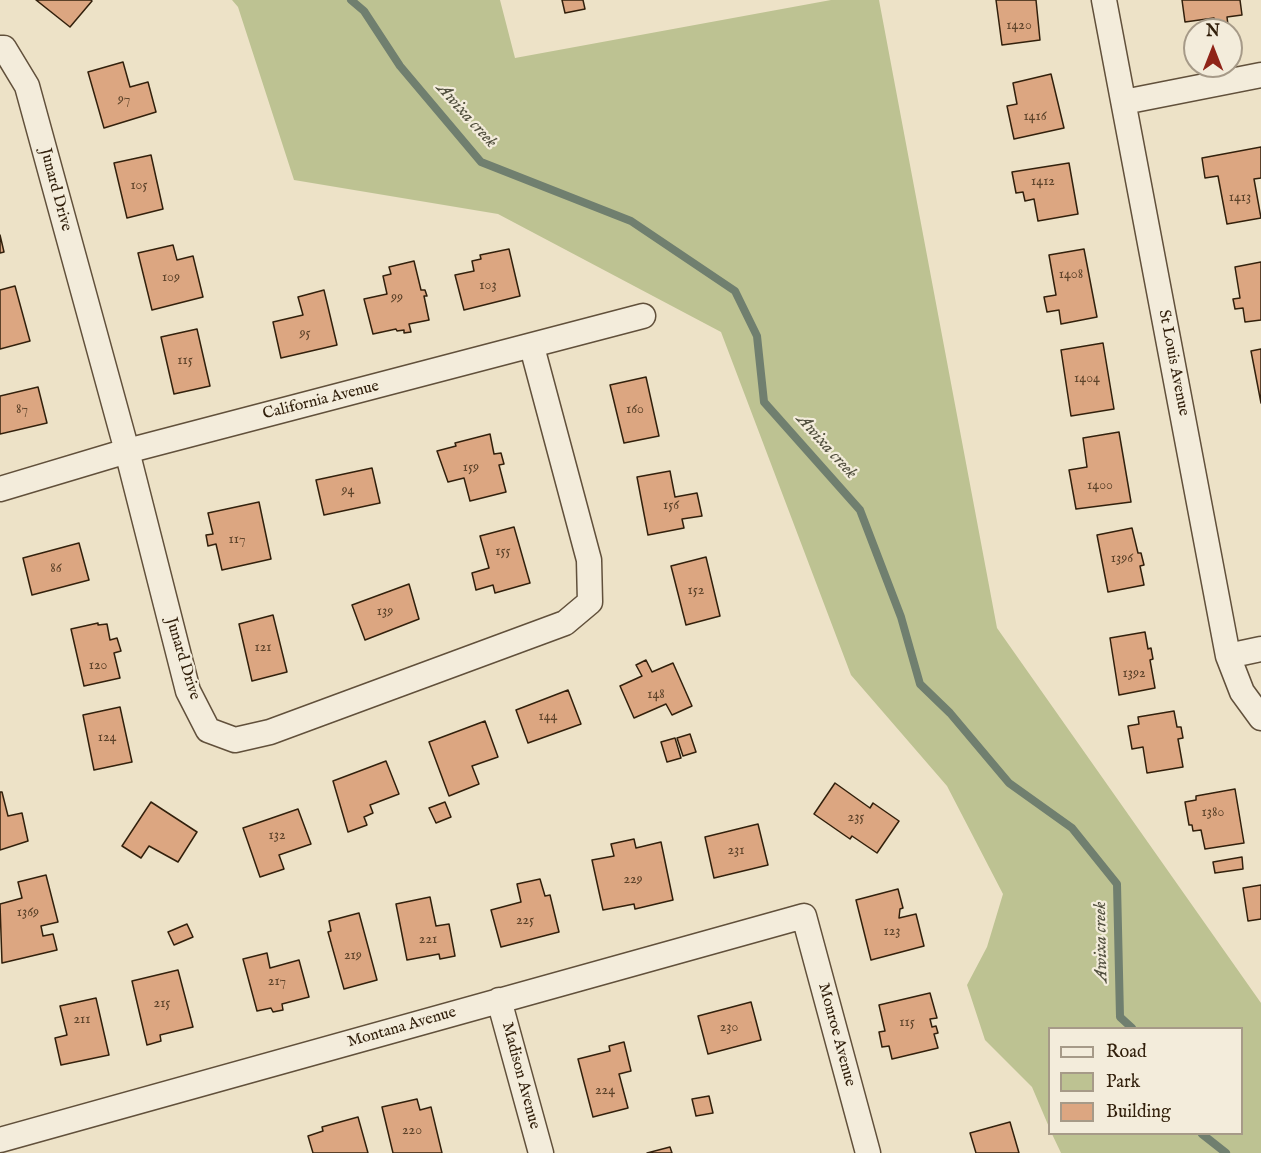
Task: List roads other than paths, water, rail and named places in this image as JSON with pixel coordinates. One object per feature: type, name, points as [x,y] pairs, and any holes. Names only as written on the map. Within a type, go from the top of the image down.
[{"type":"street","name":"St Louis Avenue","points":[[1104,0],[1228,656],[1242,692],[1261,718]]},
{"type":"street","name":"Junard Drive","points":[[0,48],[3,48],[27,86],[127,451],[188,691],[208,730],[235,740],[270,732],[565,623],[590,602],[589,560],[532,347]]},
{"type":"street","points":[[1124,102],[1261,75]]},
{"type":"street","name":"California Avenue","points":[[0,489],[127,451],[532,347],[643,316]]},
{"type":"street","points":[[1228,656],[1261,649]]},
{"type":"street","name":"Montana Avenue","points":[[0,1140],[804,916]]},
{"type":"street","name":"Monroe Avenue","points":[[804,916],[868,1153]]},
{"type":"street","name":"Madison Avenue","points":[[499,1000],[541,1153]]},
{"type":"waterway","name":"Awixa creek","points":[[351,0],[364,11],[400,66],[481,162],[631,221],[735,291],[757,336],[764,402],[860,510],[901,617],[920,684],[950,713],[1009,783],[1072,828],[1117,884],[1120,1017],[1131,1027]]},
{"type":"waterway","name":"Awixa creek","points":[[1203,1135],[1226,1153]]}]
